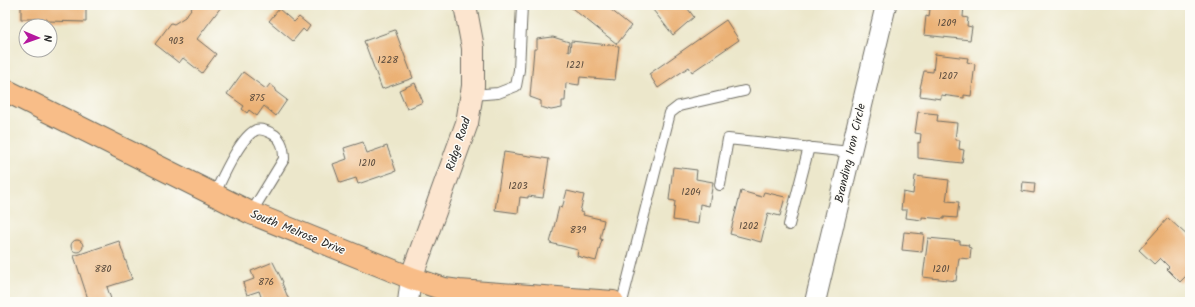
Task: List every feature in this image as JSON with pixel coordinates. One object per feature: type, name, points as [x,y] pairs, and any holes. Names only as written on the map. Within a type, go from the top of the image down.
[{"type":"main road","name":"South Melrose Drive","points":[[5,90],[251,213],[411,278],[444,289],[459,291],[613,302]]},
{"type":"street","name":"Ridge Road","points":[[411,278],[467,123],[473,86],[474,48],[465,5]]},
{"type":"street","name":"Branding Iron Circle","points":[[815,302],[886,5]]},
{"type":"street","points":[[408,302],[411,278]]},
{"type":"lane","points":[[472,95],[498,93],[516,86],[519,70],[522,5]]},
{"type":"lane","points":[[622,302],[670,113],[679,106],[744,91]]},
{"type":"lane","points":[[214,195],[233,158],[250,134],[258,130],[266,130],[275,135],[281,142],[284,149],[284,159],[251,213]]},
{"type":"lane","points":[[720,185],[728,139],[850,152]]},
{"type":"lane","points":[[789,225],[809,147]]},
{"type":"building","points":[[21,5],[86,5],[86,22],[58,21],[58,18],[21,18]]},
{"type":"building","points":[[194,5],[219,5],[221,7],[197,39],[216,54],[202,73],[183,58],[179,63],[155,44],[171,23],[174,24],[185,17]]},
{"type":"building","points":[[568,5],[605,5],[631,26],[617,44]]},
{"type":"building","points":[[649,5],[685,5],[694,17],[673,35]]},
{"type":"building","points":[[924,5],[964,5],[963,17],[968,18],[967,26],[972,27],[970,40],[924,35],[926,16],[929,17],[930,9],[924,9]]},
{"type":"building","points":[[279,9],[294,22],[299,17],[310,26],[306,32],[303,29],[293,41],[269,21]]},
{"type":"building","points":[[726,20],[739,40],[692,72],[689,67],[658,88],[649,74]]},
{"type":"building","points":[[395,30],[413,78],[382,89],[364,41]]},
{"type":"building","points":[[553,37],[569,42],[568,51],[570,52],[571,41],[619,46],[615,80],[580,77],[579,85],[566,83],[565,101],[562,101],[562,108],[551,110],[541,107],[541,101],[530,97],[534,49],[537,49],[537,39]]},
{"type":"building","points":[[935,54],[968,58],[967,62],[975,64],[971,96],[964,95],[964,98],[941,95],[941,99],[920,96],[920,88],[924,71],[933,72]]},
{"type":"building","points":[[243,72],[266,89],[270,84],[276,89],[275,91],[287,100],[276,116],[264,106],[257,116],[249,110],[247,113],[242,109],[244,106],[227,94]]},
{"type":"building","points":[[415,83],[423,102],[407,109],[399,90]]},
{"type":"building","points":[[918,112],[938,114],[937,121],[957,123],[955,140],[960,140],[959,149],[964,150],[962,163],[918,158],[918,142],[920,143],[921,134],[915,133]]},
{"type":"building","points":[[363,142],[367,153],[387,146],[396,171],[358,184],[356,178],[340,183],[333,164],[347,159],[344,148]]},
{"type":"building","points":[[504,152],[549,159],[543,198],[528,196],[528,198],[520,197],[518,213],[495,210]]},
{"type":"building","points":[[673,167],[697,170],[696,179],[713,182],[709,206],[700,204],[698,224],[673,220],[675,201],[669,200]]},
{"type":"building","points":[[915,176],[949,180],[946,201],[959,202],[957,218],[944,217],[944,219],[922,217],[922,220],[906,218],[907,210],[901,210],[903,192],[913,194]]},
{"type":"building","points":[[1023,182],[1035,183],[1034,193],[1022,191]]},
{"type":"building","points":[[567,191],[584,195],[580,212],[584,213],[583,215],[604,220],[600,239],[602,239],[596,261],[577,256],[578,250],[550,243],[559,207],[562,208]]},
{"type":"building","points":[[741,191],[762,197],[764,192],[785,197],[780,216],[768,213],[761,242],[730,234]]},
{"type":"building","points":[[1168,218],[1190,238],[1190,272],[1180,282],[1167,269],[1169,267],[1160,258],[1154,264],[1139,250]]},
{"type":"building","points":[[904,232],[924,234],[922,252],[902,250]]},
{"type":"building","points":[[928,238],[960,241],[960,244],[969,245],[968,247],[971,248],[970,259],[959,258],[956,281],[923,277]]},
{"type":"building","points":[[77,240],[81,242],[83,246],[81,250],[77,252],[73,250],[71,246],[73,242]]},
{"type":"building","points":[[119,241],[132,279],[107,287],[112,302],[89,302],[74,256]]},
{"type":"building","points":[[273,262],[283,282],[282,283],[289,300],[285,302],[263,302],[259,291],[247,295],[243,283],[254,279],[251,271]]}]
